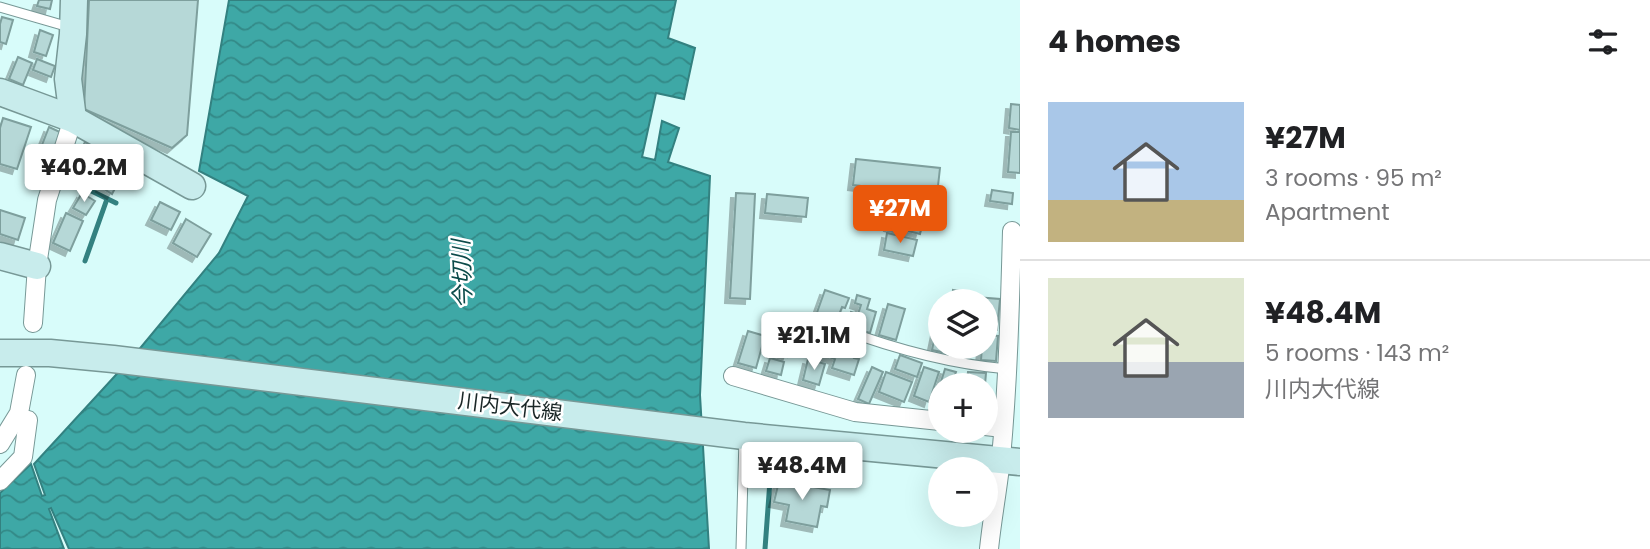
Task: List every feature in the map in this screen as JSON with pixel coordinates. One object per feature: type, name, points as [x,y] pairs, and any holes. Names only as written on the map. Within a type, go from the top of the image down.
[{"type":"main road","points":[[73,119],[68,79],[74,0]]},
{"type":"main road","points":[[0,92],[73,119],[192,186]]},
{"type":"main road","points":[[0,256],[37,266]]},
{"type":"main road","name":"川内大代線","points":[[3,353],[50,353],[113,359],[733,434],[1010,461]]},
{"type":"street","points":[[33,323],[37,266],[47,200],[73,119]]},
{"type":"street","points":[[998,409],[1007,369],[1013,231]]},
{"type":"street","points":[[0,444],[19,413],[26,375]]},
{"type":"street","points":[[733,376],[856,412],[928,420]]},
{"type":"street","points":[[0,481],[23,457],[28,421]]},
{"type":"street","points":[[989,549],[1010,461],[998,436]]},
{"type":"lane","points":[[0,7],[73,28]]},
{"type":"lane","points":[[841,330],[899,349],[978,366],[1007,369]]},
{"type":"lane","points":[[733,434],[741,549]]},
{"type":"water","name":"今切川","points":[[229,0],[676,0],[668,38],[695,48],[684,99],[656,93],[642,157],[655,160],[662,121],[679,128],[668,162],[710,176],[700,395],[709,549],[69,549],[51,508],[49,509],[64,549],[0,549],[0,493],[31,464],[42,496],[45,495],[34,464],[137,352],[219,253],[248,196],[199,171]]},
{"type":"building","points":[[39,0],[52,0],[50,9],[37,6]]},
{"type":"building","points":[[89,0],[198,0],[187,135],[172,148],[84,109]]},
{"type":"building","points":[[2,17],[13,20],[6,44],[0,42]]},
{"type":"building","points":[[40,30],[53,35],[46,56],[34,52]]},
{"type":"building","points":[[18,57],[32,63],[23,85],[9,79]]},
{"type":"building","points":[[37,59],[55,66],[51,77],[33,70]]},
{"type":"building","points":[[1011,104],[1020,105],[1020,130],[1009,128]]},
{"type":"building","points":[[3,118],[31,127],[17,169],[0,164],[0,128]]},
{"type":"building","points":[[49,127],[62,133],[55,151],[42,145]]},
{"type":"building","points":[[1011,132],[1020,132],[1020,173],[1008,172]]},
{"type":"building","points":[[85,142],[104,151],[95,170],[102,173],[96,184],[70,171]]},
{"type":"building","points":[[856,159],[940,168],[937,195],[853,185]]},
{"type":"building","points":[[111,169],[122,175],[112,194],[101,187]]},
{"type":"building","points":[[992,190],[1013,193],[1012,204],[990,201]]},
{"type":"building","points":[[82,193],[95,201],[86,215],[73,208]]},
{"type":"building","points":[[736,193],[755,194],[750,299],[730,298]]},
{"type":"building","points":[[767,194],[808,198],[806,217],[765,213]]},
{"type":"building","points":[[160,202],[180,212],[171,230],[151,220]]},
{"type":"building","points":[[0,210],[25,218],[18,240],[0,234]]},
{"type":"building","points":[[893,210],[924,218],[920,234],[889,226]]},
{"type":"building","points":[[66,213],[83,221],[70,251],[53,243]]},
{"type":"building","points":[[186,219],[211,234],[197,257],[173,243]]},
{"type":"building","points":[[887,233],[917,240],[913,256],[884,250]]},
{"type":"building","points":[[825,290],[849,298],[845,308],[842,307],[834,328],[814,321]]},
{"type":"building","points":[[857,295],[870,299],[867,309],[876,312],[870,333],[853,328],[854,323],[849,321],[851,312],[858,314],[861,305],[855,303]]},
{"type":"building","points":[[888,304],[905,309],[896,340],[879,335]]},
{"type":"building","points":[[748,331],[765,336],[756,368],[738,363]]},
{"type":"building","points":[[819,331],[858,344],[854,358],[859,359],[854,375],[832,368],[835,359],[812,351]]},
{"type":"building","points":[[776,340],[791,345],[787,357],[772,352]]},
{"type":"building","points":[[900,355],[922,363],[917,377],[895,369]]},
{"type":"building","points":[[770,358],[784,362],[781,375],[766,371]]},
{"type":"building","points":[[808,359],[825,364],[819,385],[803,380]]},
{"type":"building","points":[[872,367],[883,372],[869,404],[858,399]]},
{"type":"building","points":[[924,367],[939,372],[928,373],[928,402],[914,396]]},
{"type":"building","points":[[886,372],[912,382],[904,402],[879,392]]},
{"type":"building","points":[[779,481],[830,490],[827,507],[821,506],[817,527],[786,521],[789,505],[774,502]]},
{"type":"waterway","points":[[69,180],[116,203]]},
{"type":"waterway","points":[[85,261],[107,199]]},
{"type":"waterway","points":[[765,549],[771,467]]}]
